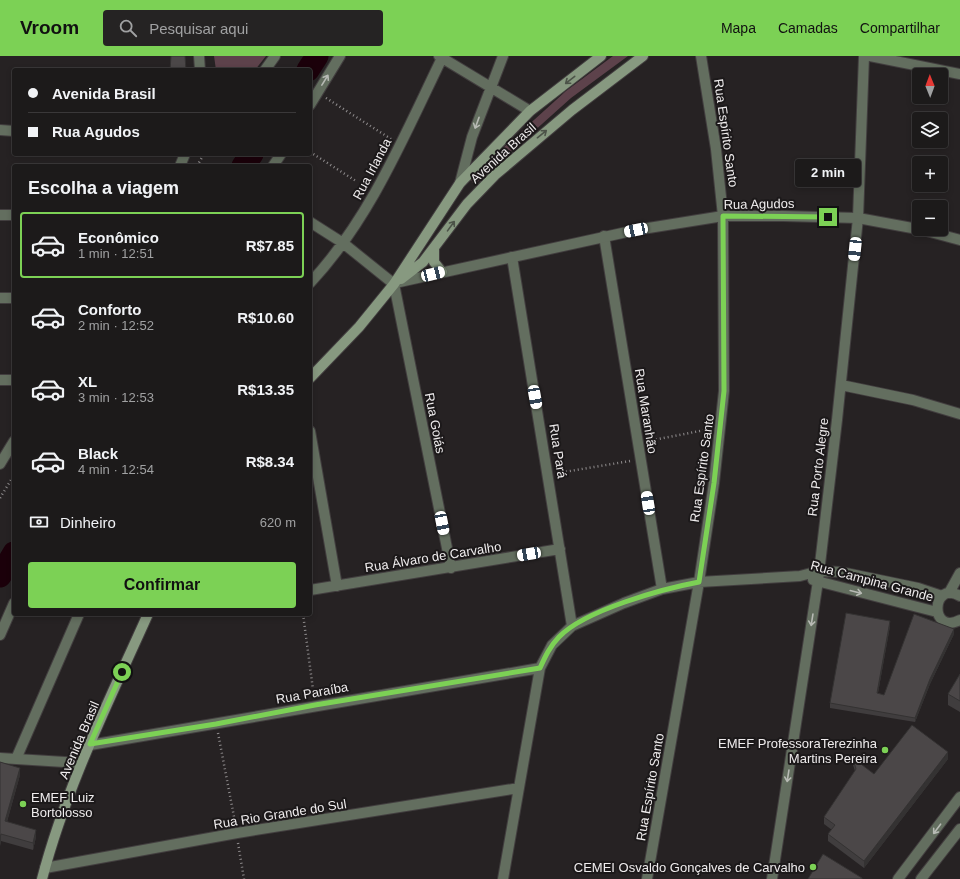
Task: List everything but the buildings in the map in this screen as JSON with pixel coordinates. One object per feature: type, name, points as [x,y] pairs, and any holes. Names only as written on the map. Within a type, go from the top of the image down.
[{"type":"main road","name":"Avenida Brasil","points":[[312,376],[359,327],[394,284],[460,183],[530,111],[601,56]]},
{"type":"main road","name":"Avenida Brasil","points":[[394,284],[423,262],[466,204],[495,175],[554,124],[643,56]]},
{"type":"main road","points":[[434,249],[434,262],[442,272]]},
{"type":"main road","name":"Avenida Brasil","points":[[42,879],[82,763],[147,616]]},
{"type":"street","points":[[199,56],[200,68]]},
{"type":"street","points":[[267,68],[276,56]]},
{"type":"street","points":[[312,102],[340,56]]},
{"type":"street","points":[[460,183],[472,137],[503,56]]},
{"type":"street","name":"Rua Espírito Santo","points":[[647,879],[699,582],[722,427],[725,347],[723,216],[716,149],[702,56]]},
{"type":"street","name":"Rua Porto Alegre","points":[[772,879],[819,576],[841,385],[858,218],[864,56]]},
{"type":"street","points":[[870,56],[960,74]]},
{"type":"street","points":[[440,57],[491,86],[530,111]]},
{"type":"street","name":"Rua Irlanda","points":[[312,282],[343,243],[369,204],[400,145],[440,57]]},
{"type":"street","points":[[0,130],[12,131]]},
{"type":"street","points":[[0,214],[12,215]]},
{"type":"street","name":"Rua Agudos","points":[[394,284],[604,236],[723,216],[858,218],[923,230],[960,240]]},
{"type":"street","points":[[312,223],[343,243],[394,284]]},
{"type":"street","name":"Rua Maranhão","points":[[604,236],[662,590]]},
{"type":"street","name":"Rua Pará","points":[[512,257],[572,626]]},
{"type":"street","name":"Rua Goiás","points":[[394,284],[451,568]]},
{"type":"street","points":[[0,298],[12,298]]},
{"type":"street","points":[[0,380],[12,380]]},
{"type":"street","points":[[841,385],[913,400],[960,414]]},
{"type":"street","points":[[312,442],[337,586]]},
{"type":"street","points":[[0,464],[12,444]]},
{"type":"street","name":"Rua Álvaro de Carvalho","points":[[312,590],[560,549]]},
{"type":"street","name":"Rua Campina Grande","points":[[503,879],[540,668],[552,645],[572,626],[624,603],[662,590],[699,582],[819,576],[841,572],[946,595],[960,596]]},
{"type":"street","points":[[958,623],[945,622],[937,612],[937,603],[946,595],[960,573]]},
{"type":"street","name":"Rua Campina Grande","points":[[819,576],[937,612]]},
{"type":"street","points":[[0,635],[12,608]]},
{"type":"street","points":[[16,759],[78,616]]},
{"type":"street","name":"Rua Paraíba","points":[[90,744],[216,724],[315,705],[540,668]]},
{"type":"street","points":[[0,758],[82,763]]},
{"type":"street","name":"Rua Rio Grande do Sul","points":[[45,868],[237,833],[519,788]]},
{"type":"street","points":[[898,879],[960,797]]},
{"type":"street","points":[[921,879],[960,829]]},
{"type":"path","points":[[318,92],[400,145]]},
{"type":"path","points":[[312,153],[356,181]]},
{"type":"path","points":[[638,443],[722,427]]},
{"type":"path","points":[[548,474],[640,459]]},
{"type":"path","points":[[0,498],[12,478]]},
{"type":"path","points":[[303,616],[315,705]]},
{"type":"path","points":[[216,724],[237,833],[244,879]]},
{"type":"shaded area","points":[[214,56],[266,56],[257,68],[216,68]]},
{"type":"shaded area","points":[[613,56],[628,56],[571,98],[474,185],[470,178],[566,91]]},
{"type":"waterway","points":[[305,56],[312,64]]},
{"type":"waterway","points":[[309,68],[317,56]]},
{"type":"waterway","points":[[244,164],[250,156]]},
{"type":"waterway","points":[[0,576],[12,556]]},
{"type":"place","name":"EMEF ProfessoraTerezinha Martins Pereira","points":[[885,750]]},
{"type":"place","name":"EMEF Luiz Bortolosso","points":[[23,804]]},
{"type":"place","name":"CEMEI Osvaldo Gonçalves de Carvalho","points":[[813,867]]},
{"type":"route","points":[[122,672],[90,744],[216,724],[315,705],[540,668],[552,645],[572,626],[624,603],[662,590],[699,582],[722,427],[725,347],[723,216],[828,217]]}]
